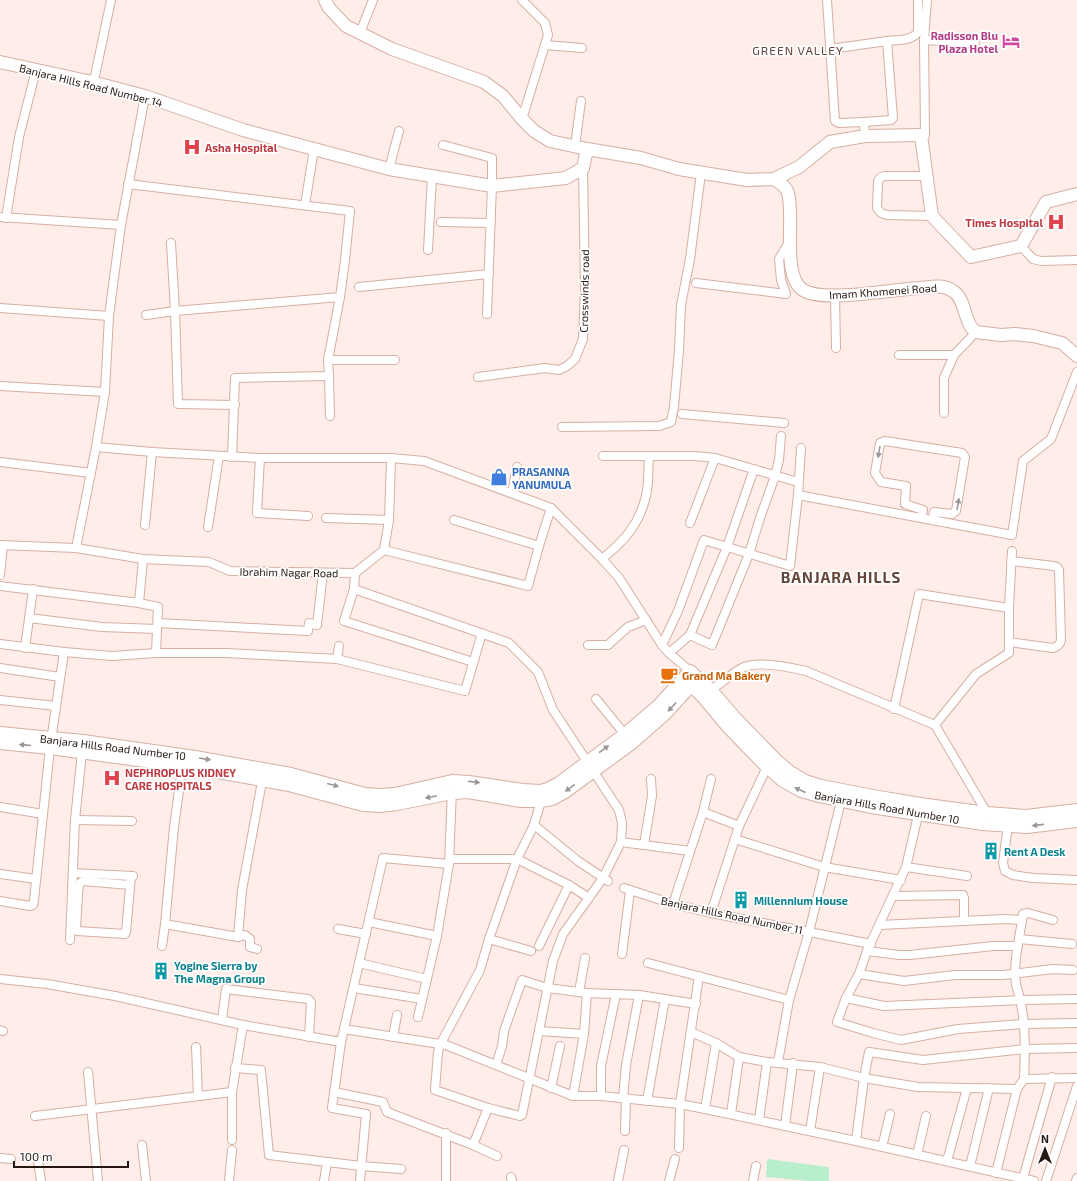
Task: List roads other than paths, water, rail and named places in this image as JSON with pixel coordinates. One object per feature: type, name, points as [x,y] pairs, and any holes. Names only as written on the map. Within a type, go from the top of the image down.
[{"type":"street","points":[[92,82],[95,76],[111,0]]},
{"type":"street","points":[[325,0],[329,8],[346,26],[392,49],[484,82],[503,96],[534,131],[550,141],[641,158],[679,169],[747,180],[774,178],[798,167],[830,142],[865,136],[921,135],[932,216],[971,257],[1021,246],[1046,202],[1077,194]]},
{"type":"street","points":[[360,33],[373,0]]},
{"type":"street","points":[[522,0],[545,23],[548,35],[522,119]]},
{"type":"street","points":[[827,0],[835,121],[839,123],[864,122],[891,120],[893,118],[888,41]]},
{"type":"street","points":[[830,49],[912,38],[918,32],[918,0]]},
{"type":"street","points":[[925,135],[924,40],[926,0]]},
{"type":"street","points":[[924,40],[975,43]]},
{"type":"street","points":[[545,45],[582,48]]},
{"type":"street","name":"Banjara Hills Road Number 14","points":[[0,62],[92,82],[145,96],[243,130],[389,169],[492,186],[566,178],[583,168]]},
{"type":"street","points":[[36,70],[19,137],[3,217],[121,225]]},
{"type":"street","points":[[76,548],[96,447],[105,392],[109,316],[121,225],[145,96]]},
{"type":"street","points":[[575,146],[581,101]]},
{"type":"street","points":[[864,122],[865,136]]},
{"type":"street","points":[[389,169],[399,131]]},
{"type":"street","points":[[443,145],[492,158],[487,314]]},
{"type":"street","points":[[305,205],[314,149]]},
{"type":"street","points":[[583,168],[587,149]]},
{"type":"street","name":"Crosswinds road","points":[[478,378],[545,368],[559,370],[567,366],[575,359],[583,339],[584,316],[583,168]]},
{"type":"street","points":[[562,427],[659,426],[671,422],[680,350],[681,305],[690,259],[701,173]]},
{"type":"street","points":[[428,250],[432,176]]},
{"type":"street","points":[[926,176],[881,177],[878,181],[877,208],[881,213],[886,215],[932,216]]},
{"type":"street","name":"Imam Khomenei Road","points":[[774,178],[782,184],[788,192],[790,207],[792,272],[802,290],[815,295],[835,296],[942,286],[954,291],[963,304],[970,325],[976,332]]},
{"type":"street","points":[[128,184],[350,211],[346,260],[328,360],[330,416]]},
{"type":"street","points":[[441,222],[491,222]]},
{"type":"street","points":[[696,282],[786,294],[780,280],[780,259],[790,242]]},
{"type":"street","points":[[171,243],[178,404],[234,405]]},
{"type":"street","points":[[1021,246],[1033,259],[1041,261],[1077,260]]},
{"type":"street","points":[[359,287],[489,274]]},
{"type":"street","points":[[835,296],[836,348]]},
{"type":"street","points":[[146,315],[175,311],[340,298]]},
{"type":"street","points":[[0,308],[109,316]]},
{"type":"street","points":[[944,413],[944,378],[954,355],[976,332],[1001,335],[1015,334],[1033,336],[1062,342],[1077,356]]},
{"type":"street","points":[[899,355],[954,355]]},
{"type":"street","points":[[328,360],[395,360]]},
{"type":"street","points":[[798,495],[1012,535],[1023,461],[1051,439],[1077,372]]},
{"type":"street","points":[[232,457],[235,378],[329,376]]},
{"type":"street","points":[[0,386],[105,392]]},
{"type":"street","points":[[682,414],[784,423]]},
{"type":"street","points":[[690,635],[712,645],[749,554],[775,476],[779,460],[781,436]]},
{"type":"street","points":[[922,518],[923,510],[905,504],[906,486],[881,482],[875,473],[880,443],[885,441],[962,453],[965,457],[956,510],[952,514],[934,512],[932,520]]},
{"type":"street","points":[[96,447],[232,457],[392,458],[424,461],[551,508],[619,578],[662,645],[691,678]]},
{"type":"street","points":[[662,645],[678,611],[704,540],[790,566],[798,495],[801,448]]},
{"type":"street","points":[[145,525],[152,452]]},
{"type":"street","points":[[208,527],[219,456]]},
{"type":"street","points":[[603,456],[695,456],[714,458],[798,482]]},
{"type":"street","points":[[602,559],[628,535],[638,518],[646,495],[649,456]]},
{"type":"street","points":[[260,458],[257,513],[308,516]]},
{"type":"street","points":[[392,458],[389,520],[384,550],[528,586],[538,546],[551,508]]},
{"type":"street","points":[[690,523],[714,458]]},
{"type":"street","points":[[0,462],[91,473]]},
{"type":"street","points":[[512,493],[517,467]]},
{"type":"street","points":[[669,653],[690,635],[727,547],[754,469]]},
{"type":"street","points":[[326,518],[389,520]]},
{"type":"street","points":[[454,520],[538,546]]},
{"type":"street","points":[[0,575],[2,545]]},
{"type":"street","name":"Ibrahim Nagar Road","points":[[2,545],[76,548],[143,559],[209,562],[230,571],[323,573],[354,573],[384,550]]},
{"type":"street","points":[[935,725],[976,674],[1009,653],[1009,608],[1012,551]]},
{"type":"street","points":[[139,603],[143,559]]},
{"type":"street","points":[[1009,642],[1053,648],[1061,643],[1058,567],[1011,561]]},
{"type":"street","points":[[29,618],[102,627],[158,626],[308,632],[308,623],[317,625],[323,573]]},
{"type":"street","points":[[354,573],[354,589],[344,621],[473,662]]},
{"type":"street","points":[[0,586],[139,603],[158,607],[156,653]]},
{"type":"street","points":[[25,648],[33,589]]},
{"type":"street","points":[[354,589],[509,643],[538,672],[553,710],[619,810],[622,823],[621,842],[606,879],[589,898],[564,934],[552,961],[522,1115],[515,1116],[435,1090],[438,1052],[440,1045],[480,970],[489,939],[517,859],[534,825],[541,802]]},
{"type":"street","points":[[894,709],[919,594],[1009,608]]},
{"type":"street","points":[[588,644],[608,645],[628,627],[646,620]]},
{"type":"street","points":[[0,644],[25,648],[112,656],[156,653],[226,653],[337,659],[465,691],[482,633]]},
{"type":"street","points":[[337,659],[339,646]]},
{"type":"street","points":[[0,901],[30,906],[33,905],[50,743],[64,652]]},
{"type":"street","points":[[711,690],[742,668],[751,665],[761,664],[792,668],[806,671],[935,725],[987,819]]},
{"type":"street","points":[[0,668],[60,677]]},
{"type":"street","name":"Banjara Hills Road Number 10","points":[[452,787],[468,792],[522,801],[541,802],[552,799],[565,792],[591,766],[628,738],[658,706],[691,678]]},
{"type":"street","name":"Banjara Hills Road Number 10","points":[[691,678],[711,690],[736,719],[775,759],[790,772],[805,781],[843,795],[919,809],[987,819],[1008,826],[1027,826],[1077,821]]},
{"type":"street","name":"Banjara Hills Road Number 10","points":[[691,678],[703,697],[728,726],[767,767],[783,781],[801,791],[819,796],[843,795]]},
{"type":"street","points":[[596,699],[628,738]]},
{"type":"street","points":[[0,700],[56,706]]},
{"type":"street","name":"Banjara Hills Road Number 10","points":[[0,733],[50,743],[82,752],[184,761]]},
{"type":"street","name":"Banjara Hills Road Number 10","points":[[0,743],[50,743],[83,741],[184,761],[263,774],[291,774],[365,794],[380,795],[452,787],[469,782],[540,791],[548,789],[591,766]]},
{"type":"street","points":[[82,752],[75,820],[73,873],[77,931],[125,934],[131,879]]},
{"type":"street","points":[[162,946],[174,827],[184,761]]},
{"type":"street","points":[[711,913],[735,839],[767,767]]},
{"type":"street","points":[[238,937],[242,890],[263,774]]},
{"type":"street","points":[[644,845],[651,799],[651,779]]},
{"type":"street","points":[[674,904],[703,812],[710,779]]},
{"type":"street","points":[[418,1017],[437,936],[450,861],[452,787]]},
{"type":"street","points":[[843,795],[809,932],[871,944]]},
{"type":"street","points":[[0,807],[43,814]]},
{"type":"street","points":[[919,809],[906,867],[901,880],[867,951],[837,1022],[900,1040],[958,1029],[1023,1024],[1077,1023]]},
{"type":"street","name":"Banjara Hills Road Number 10","points":[[987,819],[1077,810]]},
{"type":"street","points":[[703,812],[740,826]]},
{"type":"street","points":[[75,820],[132,821]]},
{"type":"street","points":[[534,825],[578,861],[606,879]]},
{"type":"street","points":[[1008,826],[1003,863],[1005,871],[1013,875],[1033,878],[1077,880]]},
{"type":"street","points":[[735,839],[824,867],[901,880]]},
{"type":"street","points":[[621,842],[690,851]]},
{"type":"street","points":[[360,1181],[366,1114],[332,1108],[344,1029],[383,858],[450,861],[517,859],[569,885],[589,898]]},
{"type":"street","points":[[906,867],[967,876]]},
{"type":"street","points":[[73,873],[131,879]]},
{"type":"street","points":[[0,874],[36,879]]},
{"type":"street","points":[[70,940],[75,894],[79,884],[83,881],[131,879]]},
{"type":"street","points":[[540,946],[569,885]]},
{"type":"street","name":"Banjara Hills Road Number 11","points":[[622,954],[627,890],[711,913],[809,932],[789,1000],[778,1062]]},
{"type":"street","points":[[893,896],[963,894],[964,921]]},
{"type":"street","points":[[996,1173],[1017,1089],[1024,1079],[1025,1049],[1021,1000],[1016,984],[1018,942],[1023,914],[1028,913],[1053,920]]},
{"type":"street","points":[[880,925],[1004,919],[1022,920]]},
{"type":"street","points":[[369,922],[437,936]]},
{"type":"street","points":[[165,924],[238,937],[245,935],[250,938],[250,947],[257,949]]},
{"type":"street","points":[[338,929],[366,934]]},
{"type":"street","points":[[489,939],[532,951]]},
{"type":"street","points":[[867,951],[899,955],[993,946],[1018,942],[1072,944]]},
{"type":"street","points":[[573,1096],[584,1034],[583,992],[585,958]]},
{"type":"street","points":[[359,963],[427,979]]},
{"type":"street","points":[[648,963],[789,1000]]},
{"type":"street","points":[[858,974],[904,981],[956,974],[1003,974],[1053,969],[1073,970]]},
{"type":"street","points":[[679,1148],[680,1104],[699,976]]},
{"type":"street","points":[[0,979],[53,985],[115,996],[244,1025],[342,1042]]},
{"type":"street","points":[[496,1065],[502,1046],[504,1032],[522,980],[547,988],[583,992],[639,995],[696,1004]]},
{"type":"street","points":[[354,988],[422,999]]},
{"type":"street","points":[[222,1020],[226,989],[308,999],[311,1002],[309,1036]]},
{"type":"street","points":[[601,1096],[601,1066],[616,994]]},
{"type":"street","points":[[625,1131],[624,1099],[626,1065],[639,995]]},
{"type":"street","points":[[846,998],[884,1006],[1077,999]]},
{"type":"street","points":[[647,1101],[665,999]]},
{"type":"street","points":[[393,1037],[397,1015]]},
{"type":"street","points":[[232,1140],[232,1092],[235,1068],[244,1025]]},
{"type":"street","points":[[344,1029],[446,1045],[573,1096],[601,1096],[680,1104],[882,1146],[1034,1181]]},
{"type":"street","points":[[539,1032],[584,1034]]},
{"type":"street","points":[[691,1032],[716,1043],[739,1057],[767,1062],[793,1063],[820,1067],[864,1078],[918,1087],[1017,1089]]},
{"type":"street","points":[[705,1109],[716,1043]]},
{"type":"street","points":[[551,1088],[560,1046]]},
{"type":"street","points":[[196,1047],[198,1096]]},
{"type":"street","points":[[856,1141],[869,1052],[923,1060],[1025,1049],[1077,1048]]},
{"type":"street","points":[[731,1114],[739,1057]]},
{"type":"street","points":[[759,1120],[767,1062]]},
{"type":"street","points":[[785,1126],[793,1063]]},
{"type":"street","points":[[810,1131],[820,1067]]},
{"type":"street","points":[[235,1068],[261,1070],[269,1155],[361,1166],[401,1169]]},
{"type":"street","points":[[88,1072],[98,1181]]},
{"type":"street","points":[[1024,1079],[1052,1077],[1077,1078]]},
{"type":"street","points":[[1023,1178],[1052,1077]]},
{"type":"street","points":[[1046,1181],[1077,1086]]},
{"type":"street","points":[[947,1162],[967,1088]]},
{"type":"street","points":[[970,1166],[989,1088]]},
{"type":"street","points":[[36,1116],[232,1092]]},
{"type":"street","points":[[334,1092],[384,1102],[387,1112],[473,1144],[497,1156]]},
{"type":"street","points":[[473,1144],[488,1108]]},
{"type":"street","points":[[882,1146],[890,1114]]},
{"type":"street","points":[[917,1155],[926,1116]]},
{"type":"street","points":[[446,1134],[446,1181]]},
{"type":"street","points":[[142,1145],[146,1181]]},
{"type":"street","points":[[229,1181],[232,1150]]},
{"type":"street","points":[[618,1181],[624,1150]]},
{"type":"street","points":[[0,1158],[11,1160]]},
{"type":"street","points":[[668,1181],[675,1159]]},
{"type":"street","points":[[38,1161],[41,1181]]},
{"type":"street","points":[[324,1181],[326,1162]]},
{"type":"street","points":[[752,1181],[756,1166]]},
{"type":"place","name":"Radisson Blu Plaza Hotel","points":[[1011,41]]},
{"type":"place","name":"Asha Hospital","points":[[192,147]]},
{"type":"place","name":"Times Hospital","points":[[1056,222]]},
{"type":"place","name":"PRASANNA YANUMULA","points":[[499,477]]},
{"type":"place","name":"Grand Ma Bakery","points":[[669,675]]},
{"type":"place","name":"NEPHROPLUS KIDNEY CARE HOSPITALS","points":[[112,778]]},
{"type":"place","name":"Rent A Desk","points":[[991,851]]},
{"type":"place","name":"Millennium House","points":[[741,900]]},
{"type":"place","name":"Yogine Sierra by The Magna Group","points":[[161,971]]},
{"type":"district","name":"GREEN VALLEY","points":[[798,50]]},
{"type":"district","name":"BANJARA HILLS","points":[[841,577]]}]
